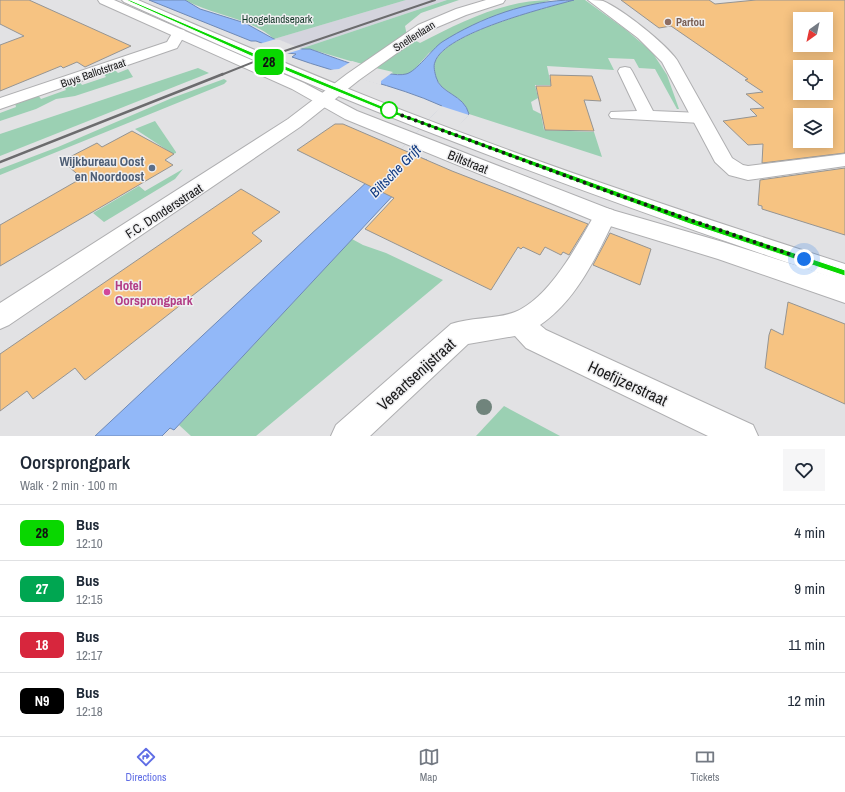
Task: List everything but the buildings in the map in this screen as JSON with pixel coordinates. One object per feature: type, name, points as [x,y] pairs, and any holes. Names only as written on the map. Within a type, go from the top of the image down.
[{"type":"street","name":"Biltstraat","points":[[104,0],[298,86],[331,96],[351,115],[605,216],[723,250],[845,292]]},
{"type":"street","name":"Snellenlaan","points":[[331,96],[353,77],[424,28],[461,12],[499,0]]},
{"type":"street","points":[[594,0],[660,49],[670,60],[725,162],[736,170],[748,174],[845,160]]},
{"type":"street","name":"Buys Ballotstraat","points":[[0,104],[172,45],[179,33]]},
{"type":"street","name":"F.C. Dondersstraat","points":[[0,317],[212,179],[331,96]]},
{"type":"street","name":"Veeartsenijstraat","points":[[348,436],[462,333],[520,323],[545,307],[581,262],[605,216]]},
{"type":"street","name":"Hoefijzerstraat","points":[[520,323],[536,339],[742,436]]},
{"type":"lane","name":"Biltstraat","points":[[128,0],[331,96],[425,124],[686,220],[845,273]]},
{"type":"lane","points":[[625,70],[647,116]]},
{"type":"lane","points":[[617,115],[701,118]]},
{"type":"shaded area","points":[[406,0],[447,0],[300,49],[274,39]]},
{"type":"green space","name":"Hoogelandsepark","points":[[185,0],[406,0],[274,39],[265,32],[243,21]]},
{"type":"green space","points":[[447,0],[459,0],[421,13],[405,26],[407,36],[420,43],[467,20],[500,8],[534,1],[551,0],[481,21],[429,53],[413,71],[408,74],[394,74],[310,49],[300,49]]},
{"type":"green space","points":[[574,0],[585,0],[625,29],[652,52],[667,75],[679,109],[677,109],[655,69],[639,68],[634,59],[608,58],[614,70],[547,66],[551,85],[535,85],[538,98],[531,102],[533,110],[541,114],[544,130],[594,132],[602,157],[469,114],[462,102],[439,83],[435,72],[435,62],[443,51],[457,41],[497,23]]},
{"type":"green space","points":[[198,68],[209,73],[0,156],[0,134]]},
{"type":"green space","points":[[114,69],[118,73],[128,69],[133,77],[75,96],[56,99],[36,109],[0,121],[0,113],[16,107],[15,103],[38,95],[41,99],[66,90],[64,87],[79,81],[82,85],[106,77],[103,73]]},
{"type":"green space","points":[[224,79],[227,81],[224,84],[0,175],[0,169],[58,147],[172,98]]},
{"type":"green space","points":[[155,121],[176,153],[173,154],[135,129]]},
{"type":"green space","points":[[183,169],[175,179],[104,222],[93,213],[139,186],[145,191]]},
{"type":"green space","points":[[352,239],[363,245],[386,253],[443,280],[256,436],[191,436],[179,425]]},
{"type":"green space","points":[[504,406],[560,436],[476,436]]},
{"type":"water","name":"Biltsche Grift","points":[[149,0],[185,0],[200,9],[245,23],[274,39],[300,49],[310,49],[359,66],[398,75],[406,74],[414,69],[442,42],[488,18],[539,3],[574,0],[497,23],[456,41],[442,51],[434,65],[438,83],[462,102],[469,114],[174,430],[170,428],[162,436],[95,436],[401,150],[442,106],[424,98],[292,57],[296,54],[288,53],[256,41],[251,41]]},
{"type":"pier","points":[[276,39],[302,49],[286,54],[259,44]]},
{"type":"pier","points":[[352,61],[393,72],[381,81],[381,85],[328,70],[339,69]]},
{"type":"pier","points":[[441,106],[469,115],[428,160],[401,149]]},
{"type":"railway","points":[[221,75],[261,59],[435,0]]},
{"type":"railway","points":[[0,162],[223,74]]},
{"type":"bus line","name":"28","points":[[128,0],[262,59],[382,108],[586,184],[845,273]]},
{"type":"place","name":"Partou","points":[[668,22]]},
{"type":"place","name":"Wijkbureau Oost en Noordoost","points":[[152,168]]},
{"type":"place","name":"Hotel Oorsprongpark","points":[[107,292]]},
{"type":"route","points":[[389,110],[382,108],[693,222],[804,259]]}]
